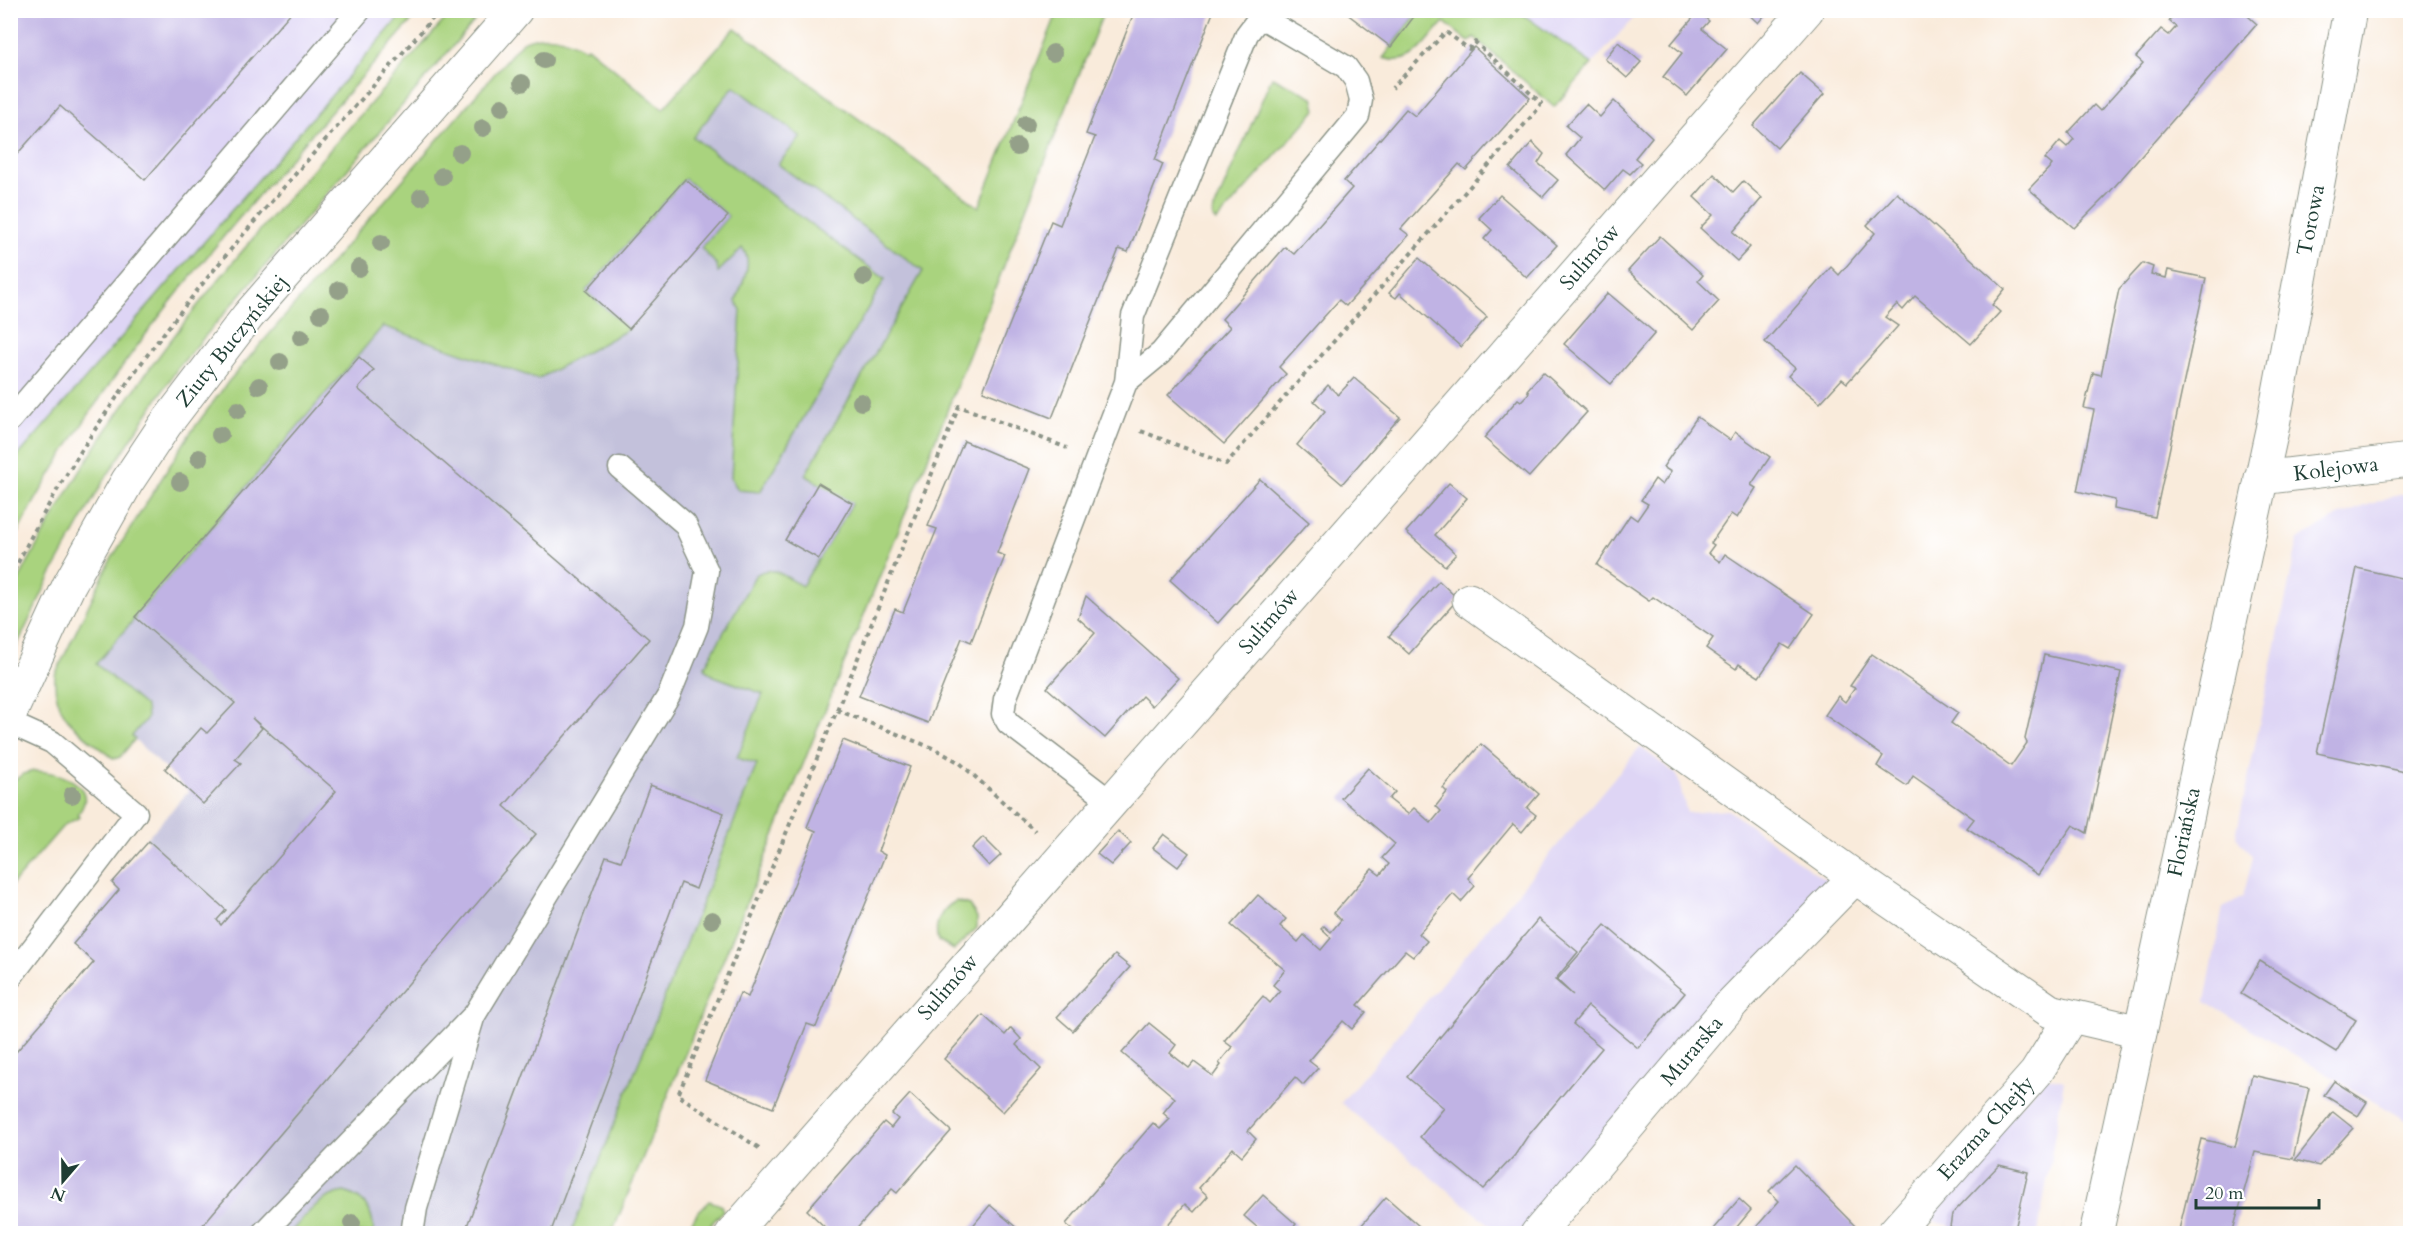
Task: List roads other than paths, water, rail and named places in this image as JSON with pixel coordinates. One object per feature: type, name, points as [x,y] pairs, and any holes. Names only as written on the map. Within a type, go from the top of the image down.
[{"type":"street","name":"Ziuty Buczyńskiej","points":[[10,714],[42,642],[95,538],[172,415],[206,368],[270,291],[516,10]]},
{"type":"street","name":"Sulimów","points":[[732,1233],[1807,10]]},
{"type":"street","name":"Torowa","points":[[2272,430],[2350,10]]},
{"type":"street","name":"Floriańska","points":[[2096,1233],[2272,430]]},
{"type":"street","name":"Kolejowa","points":[[2261,478],[2410,460]]},
{"type":"street","points":[[1469,600],[1855,877],[2050,1011],[2140,1032]]},
{"type":"street","name":"Murarska","points":[[1537,1233],[1733,1002],[1855,877]]},
{"type":"street","name":"Erazma Chejły","points":[[1893,1233],[2036,1073],[2072,1017]]},
{"type":"lane","points":[[10,420],[360,10]]},
{"type":"lane","points":[[1110,801],[1015,730],[1003,714],[1011,682],[1126,382],[1133,316],[1247,34],[1256,22],[1266,20],[1346,67],[1356,81],[1361,100],[1358,116],[1161,352],[1126,382]]},
{"type":"lane","points":[[262,1233],[475,1014],[669,695],[697,626],[706,572],[685,524],[620,468]]},
{"type":"lane","points":[[10,723],[52,742],[136,813],[10,978]]},
{"type":"lane","points":[[412,1233],[416,1208],[475,1014]]}]
